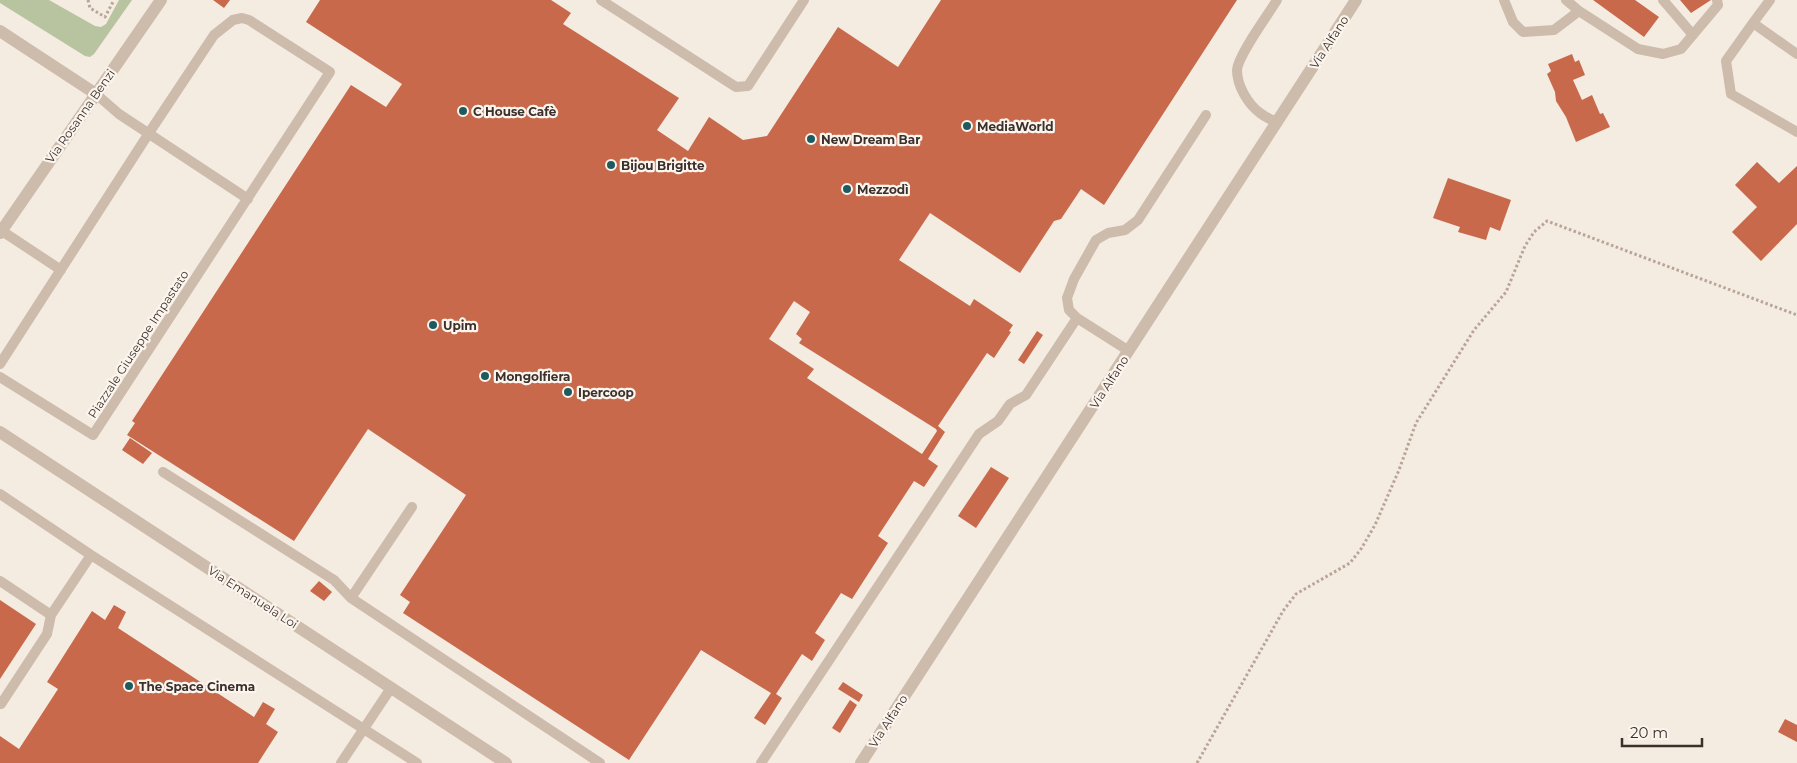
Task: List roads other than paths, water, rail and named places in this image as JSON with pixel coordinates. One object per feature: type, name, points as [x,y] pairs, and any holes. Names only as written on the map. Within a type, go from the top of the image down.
[{"type":"street","name":"Via Rosanna Benzi","points":[[1,232],[161,0]]},
{"type":"street","name":"Via Alfano","points":[[861,763],[1356,0]]},
{"type":"street","points":[[0,31],[96,94]]},
{"type":"street","name":"Via Emanuela Loi","points":[[0,432],[506,763]]},
{"type":"lane","points":[[601,0],[736,87],[748,86],[804,0]]},
{"type":"lane","points":[[1277,0],[1244,53],[1237,70],[1241,88],[1250,102],[1261,114],[1278,122]]},
{"type":"lane","points":[[1504,0],[1513,22],[1523,32],[1554,30],[1580,11]]},
{"type":"lane","points":[[1566,0],[1638,49],[1663,54],[1681,49],[1718,5],[1717,0]]},
{"type":"lane","points":[[1663,0],[1693,35]]},
{"type":"lane","points":[[1770,0],[1726,61],[1731,94],[1797,132]]},
{"type":"lane","name":"Piazzale Giuseppe Impastato","points":[[0,364],[214,35],[233,20],[242,18],[249,20],[330,72],[93,435],[0,377]]},
{"type":"lane","points":[[1753,23],[1797,54]]},
{"type":"lane","points":[[96,94],[119,114],[248,199]]},
{"type":"lane","points":[[1129,351],[1077,318],[1069,310],[1067,298],[1074,279],[1096,240],[1108,233],[1125,230],[1138,220],[1206,114]]},
{"type":"lane","points":[[1,232],[61,270]]},
{"type":"lane","points":[[761,763],[980,434],[998,421],[1010,404],[1026,395],[1077,318]]},
{"type":"lane","points":[[164,472],[334,580],[351,598],[600,763]]},
{"type":"lane","points":[[0,494],[417,763]]},
{"type":"lane","points":[[351,598],[412,507]]},
{"type":"lane","points":[[1,704],[47,634],[51,615],[91,554]]},
{"type":"lane","points":[[0,581],[51,615]]},
{"type":"lane","points":[[341,763],[391,688]]},
{"type":"place","name":"C House Cafè","points":[[463,111]]},
{"type":"place","name":"MediaWorld","points":[[967,126]]},
{"type":"place","name":"New Dream Bar","points":[[811,139]]},
{"type":"place","name":"Bijou Brigitte","points":[[611,165]]},
{"type":"place","name":"Mezzodì","points":[[847,189]]},
{"type":"place","name":"Upim","points":[[433,325]]},
{"type":"place","name":"Mongolfiera","points":[[485,376]]},
{"type":"place","name":"Ipercoop","points":[[568,392]]},
{"type":"place","name":"The Space Cinema","points":[[129,686]]}]
